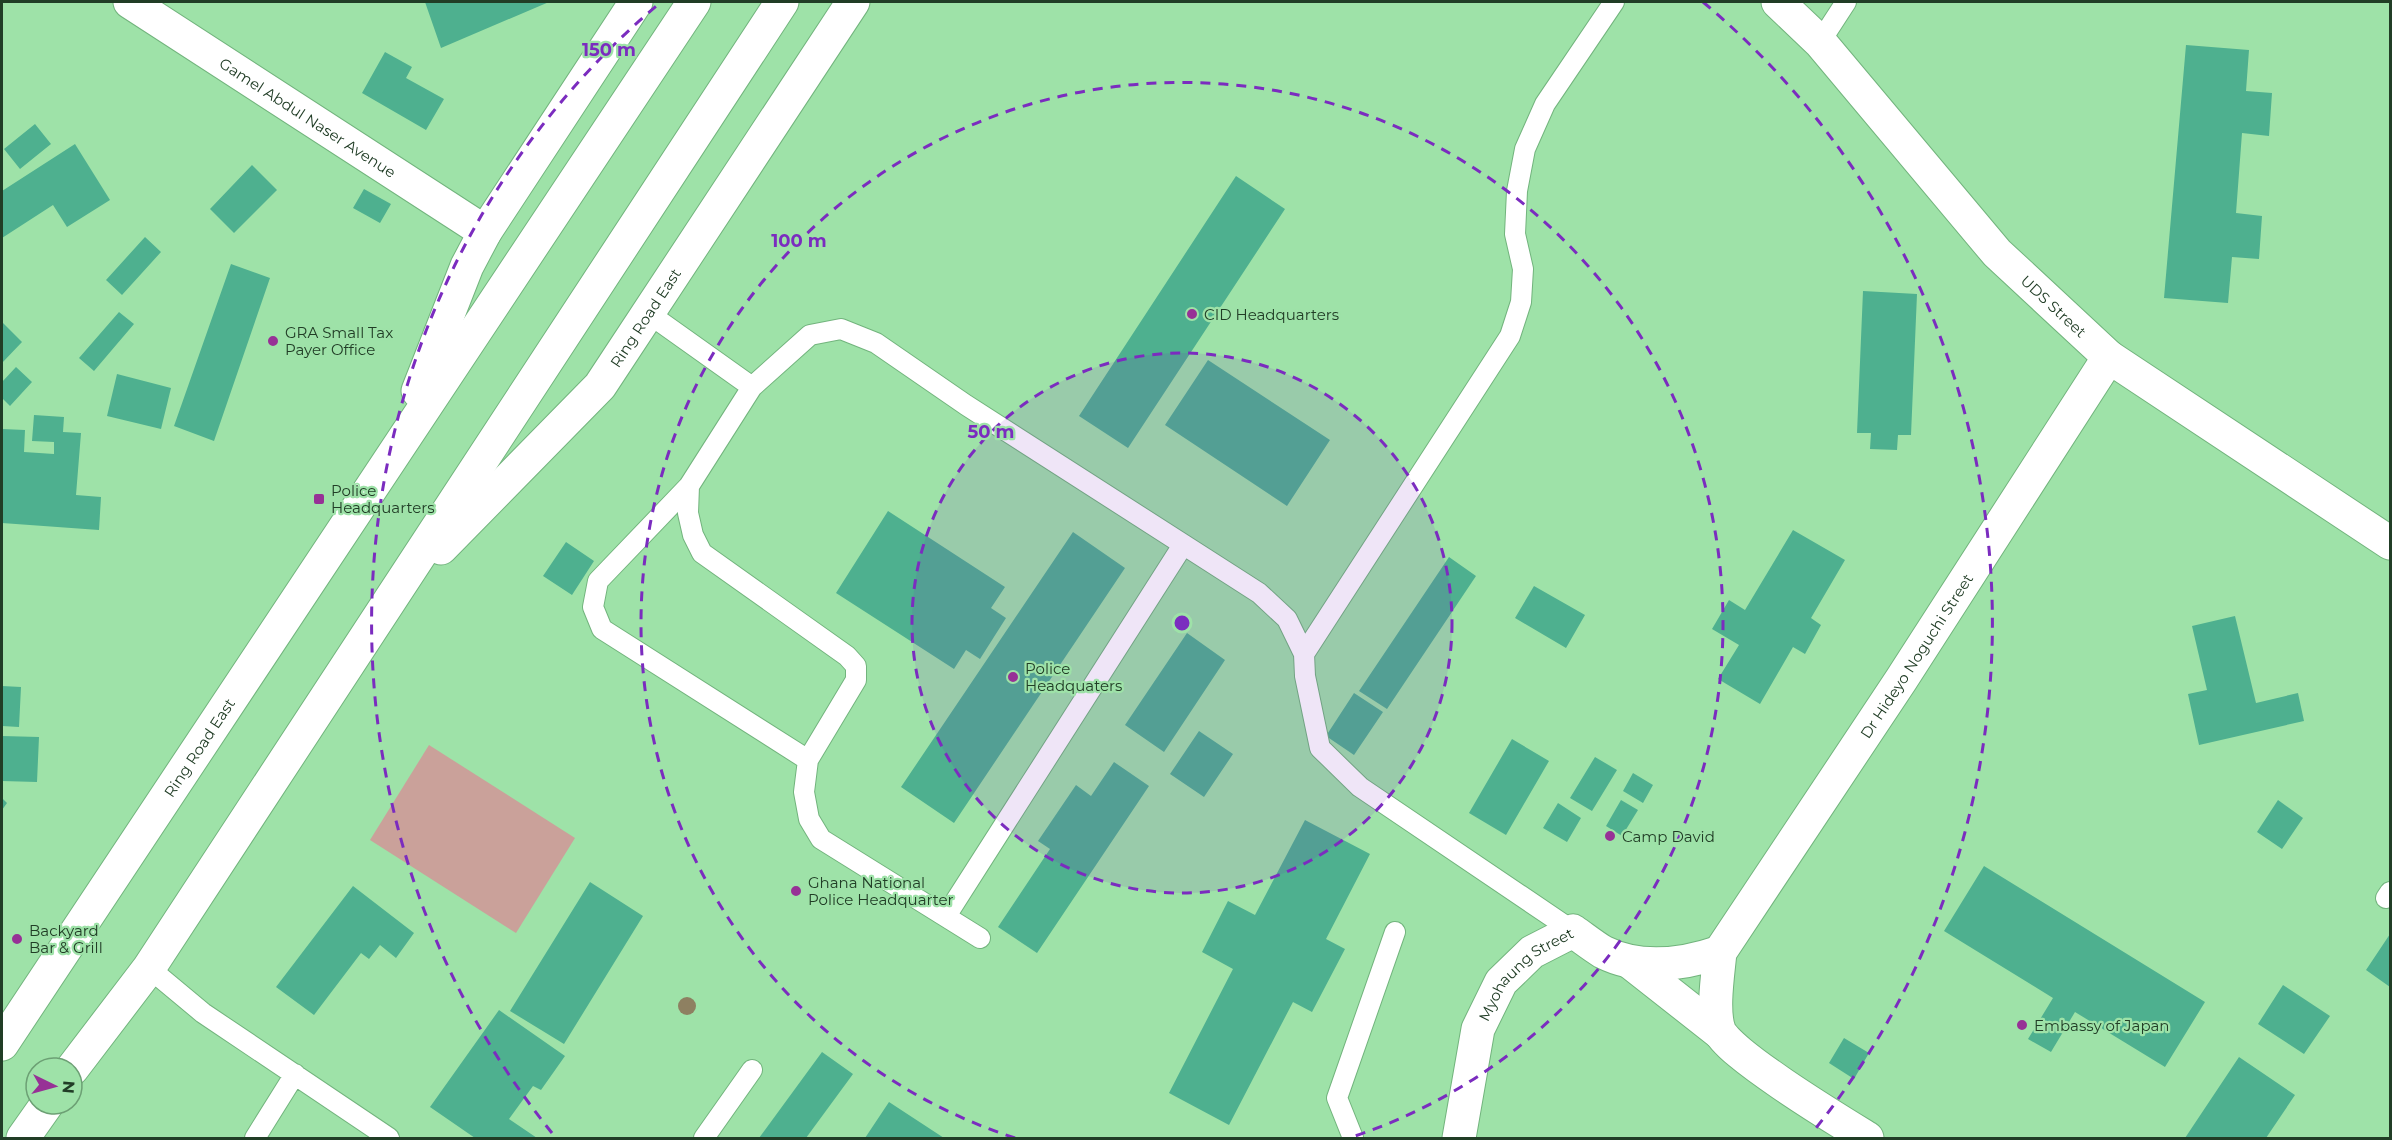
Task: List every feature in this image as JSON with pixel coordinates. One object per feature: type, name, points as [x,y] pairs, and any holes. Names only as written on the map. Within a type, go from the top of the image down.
[{"type":"main road","name":"Gamel Abdul Naser Avenue","points":[[130,2],[485,232]]},
{"type":"main road","name":"Ring Road East","points":[[395,450],[467,266],[485,232],[636,2]]},
{"type":"main road","name":"Ring Road East","points":[[2,1044],[694,2]]},
{"type":"main road","name":"Ring Road East","points":[[82,1056],[149,968],[782,2]]},
{"type":"main road","name":"Ring Road East","points":[[391,598],[600,386],[853,2]]},
{"type":"main road","name":"UDS Street","points":[[1778,2],[1820,42],[1997,253],[2109,357],[2391,543]]},
{"type":"main road","name":"Dr Hideyo Noguchi Street","points":[[1720,952],[1908,670],[2109,357]]},
{"type":"main road","name":"Myohaung Street","points":[[1459,1138],[1478,1029],[1502,982],[1532,952],[1573,931],[1604,952],[1630,962],[1661,965],[1692,962],[1720,952]]},
{"type":"main road","points":[[1719,1032],[1716,992],[1720,952]]},
{"type":"main road","points":[[1630,962],[1719,1032],[1746,1059],[1867,1138]]},
{"type":"main road","points":[[23,1138],[39,1116]]},
{"type":"lane","points":[[1304,654],[1510,336],[1521,302],[1523,269],[1515,234],[1517,191],[1525,149],[1545,104],[1614,2]]},
{"type":"lane","points":[[1820,42],[1846,2]]},
{"type":"lane","points":[[648,313],[752,387]]},
{"type":"lane","points":[[808,760],[603,629],[593,607],[598,581],[689,486],[752,387],[810,335],[841,329],[876,343],[976,411],[1259,593],[1287,619],[1304,654],[1305,676],[1320,748],[1360,788],[1573,931]]},
{"type":"lane","points":[[689,486],[688,513],[693,536],[702,553],[848,656],[856,666],[856,680],[808,760],[804,792],[809,819],[821,839],[980,938]]},
{"type":"lane","points":[[946,916],[1183,545]]},
{"type":"lane","points":[[1353,1138],[1337,1098],[1395,932]]},
{"type":"lane","points":[[149,968],[203,1013],[389,1138]]},
{"type":"lane","points":[[704,1138],[752,1070]]},
{"type":"lane","points":[[255,1138],[295,1074]]},
{"type":"shaded area","points":[[429,745],[575,838],[516,933],[370,840]]},
{"type":"building","points":[[425,2],[549,2],[441,48]]},
{"type":"building","points":[[2186,45],[2249,50],[2246,91],[2272,93],[2269,136],[2242,133],[2236,213],[2262,216],[2259,259],[2232,257],[2228,303],[2164,298]]},
{"type":"building","points":[[385,52],[412,67],[406,78],[444,99],[426,130],[362,93]]},
{"type":"building","points":[[35,124],[51,144],[20,169],[4,149]]},
{"type":"building","points":[[75,144],[110,200],[67,227],[53,205],[2,238],[2,191]]},
{"type":"building","points":[[252,165],[277,190],[234,233],[210,209]]},
{"type":"building","points":[[1236,176],[1285,209],[1128,448],[1079,416]]},
{"type":"building","points":[[364,189],[391,204],[380,223],[353,208]]},
{"type":"building","points":[[145,237],[161,252],[122,295],[106,280]]},
{"type":"building","points":[[231,264],[270,278],[214,441],[174,426]]},
{"type":"building","points":[[1863,291],[1917,294],[1911,435],[1898,435],[1897,450],[1870,449],[1871,433],[1857,433]]},
{"type":"building","points":[[119,312],[134,324],[94,371],[79,358]]},
{"type":"building","points":[[3,323],[22,342],[2,363],[2,325]]},
{"type":"building","points":[[1208,360],[1330,440],[1287,506],[1165,425]]},
{"type":"building","points":[[16,367],[32,382],[10,406],[2,398],[2,382]]},
{"type":"building","points":[[117,374],[171,388],[161,429],[107,416]]},
{"type":"building","points":[[34,415],[64,417],[63,432],[81,433],[76,495],[101,497],[99,530],[2,523],[2,429],[25,430],[24,452],[54,454],[54,442],[32,441]]},
{"type":"building","points":[[888,511],[1005,587],[991,608],[1006,618],[980,659],[966,650],[954,669],[836,593]]},
{"type":"building","points":[[1793,530],[1845,560],[1811,618],[1821,625],[1805,654],[1793,647],[1760,704],[1718,679],[1739,645],[1712,629],[1729,600],[1745,610]]},
{"type":"building","name":"Police Headquaters","points":[[1073,532],[1125,568],[954,823],[901,787]]},
{"type":"building","points":[[566,542],[594,561],[572,595],[543,576]]},
{"type":"building","points":[[1449,557],[1476,576],[1387,709],[1359,691]]},
{"type":"building","points":[[1534,586],[1585,615],[1566,648],[1515,618]]},
{"type":"building","points":[[2235,616],[2256,703],[2298,693],[2304,721],[2199,745],[2188,694],[2207,690],[2192,626]]},
{"type":"building","points":[[1187,633],[1225,660],[1164,752],[1125,725]]},
{"type":"building","points":[[2,686],[21,687],[19,727],[2,726]]},
{"type":"building","points":[[1354,693],[1383,712],[1354,755],[1326,736]]},
{"type":"building","points":[[1199,731],[1233,754],[1204,797],[1170,774]]},
{"type":"building","points":[[2,736],[39,737],[37,782],[2,781]]},
{"type":"building","points":[[1512,739],[1549,761],[1506,835],[1469,813]]},
{"type":"building","points":[[1595,757],[1617,770],[1592,811],[1570,798]]},
{"type":"building","points":[[1114,762],[1149,786],[1037,953],[998,927],[1050,849],[1038,841],[1076,785],[1091,796]]},
{"type":"building","points":[[1633,773],[1653,785],[1643,803],[1623,791]]},
{"type":"building","points":[[2,798],[7,803],[2,810]]},
{"type":"building","points":[[1621,800],[1638,810],[1622,836],[1606,826]]},
{"type":"building","points":[[2278,800],[2303,818],[2282,849],[2257,832]]},
{"type":"building","points":[[1558,803],[1581,818],[1567,842],[1543,828]]},
{"type":"building","points":[[1305,820],[1370,854],[1326,939],[1345,949],[1312,1012],[1293,1002],[1229,1125],[1169,1093],[1233,969],[1202,952],[1228,901],[1255,915]]},
{"type":"building","points":[[1984,866],[2205,1002],[2165,1067],[2075,1012],[2051,1052],[2028,1039],[2053,998],[1944,931]]},
{"type":"building","points":[[590,882],[643,916],[564,1044],[510,1011]]},
{"type":"building","points":[[353,886],[414,933],[396,958],[380,945],[369,959],[361,953],[314,1015],[276,987]]},
{"type":"building","points":[[2390,934],[2390,987],[2366,970]]},
{"type":"building","points":[[2283,985],[2330,1016],[2304,1054],[2258,1024]]},
{"type":"building","points":[[499,1010],[565,1056],[541,1090],[533,1086],[509,1119],[537,1138],[475,1138],[430,1107]]},
{"type":"building","points":[[1844,1038],[1869,1053],[1854,1079],[1829,1063]]},
{"type":"building","points":[[822,1052],[853,1074],[806,1138],[759,1138]]},
{"type":"building","points":[[2239,1057],[2295,1095],[2266,1138],[2185,1138]]},
{"type":"building","points":[[889,1102],[944,1138],[865,1138]]},
{"type":"place","name":"CID Headquarters","points":[[1192,314]]},
{"type":"place","name":"GRA Small Tax Payer Office","points":[[273,341]]},
{"type":"place","name":"Police Headquarters","points":[[319,499]]},
{"type":"place","name":"Police Headquaters","points":[[1013,677]]},
{"type":"place","name":"Camp David","points":[[1610,836]]},
{"type":"place","name":"Ghana National Police Headquarter","points":[[796,891]]},
{"type":"place","name":"Backyard Bar & Grill","points":[[17,939]]},
{"type":"place","name":"Embassy of Japan","points":[[2022,1025]]}]
